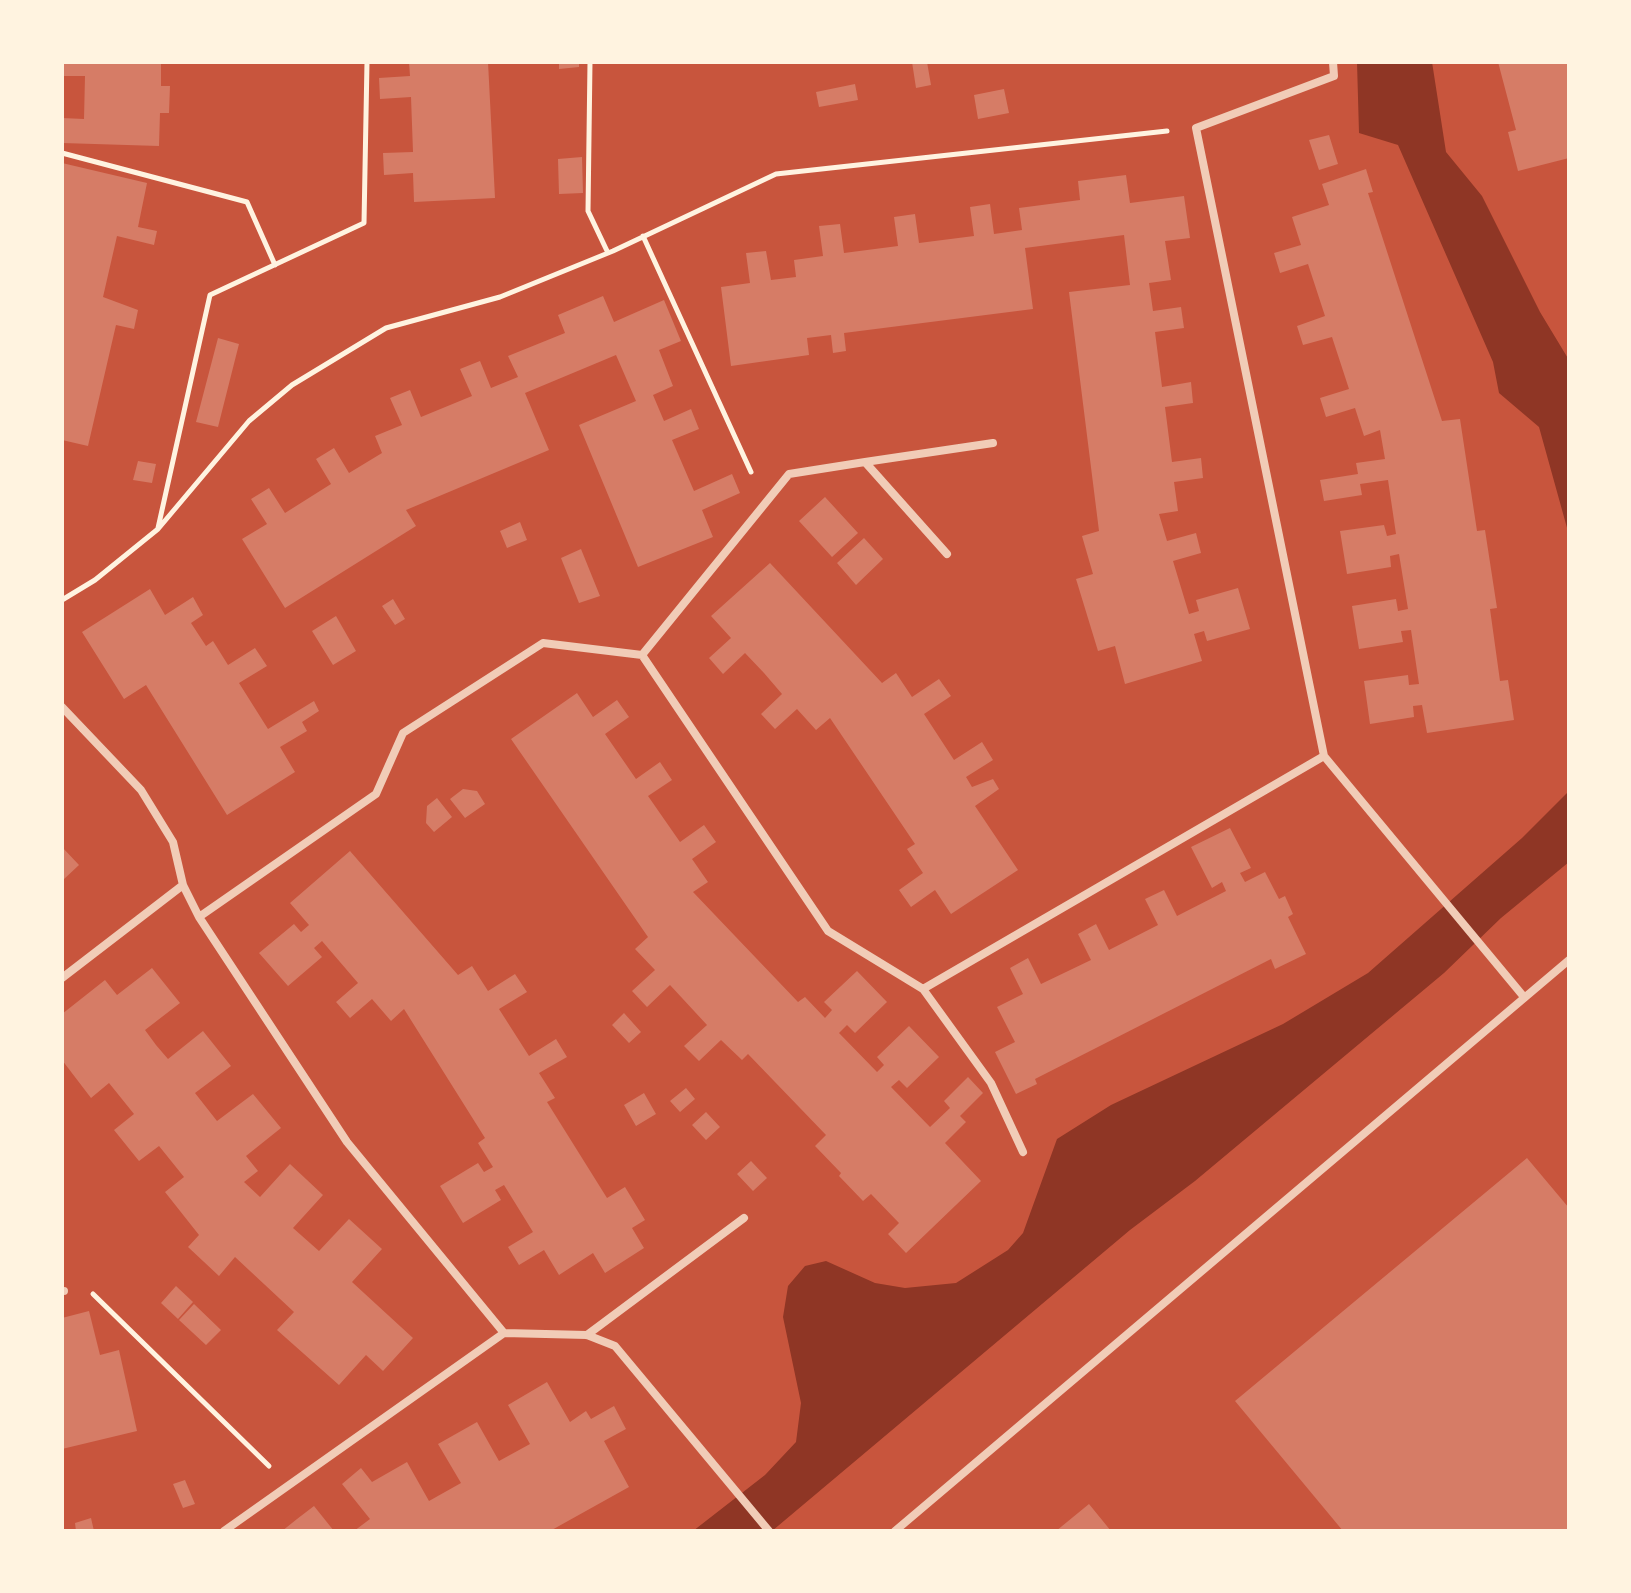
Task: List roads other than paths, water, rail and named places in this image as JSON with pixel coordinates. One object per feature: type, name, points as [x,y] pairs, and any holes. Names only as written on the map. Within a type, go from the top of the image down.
[{"type":"street","points":[[1333,62],[1334,76],[1196,128],[1324,756],[1524,997]]},
{"type":"street","points":[[642,655],[789,474],[993,443]]},
{"type":"street","points":[[865,462],[947,554]]},
{"type":"street","points":[[199,917],[376,794],[403,733],[543,643],[642,655],[828,931],[923,989],[991,1083],[1023,1152]]},
{"type":"street","points":[[62,707],[141,790],[173,842],[183,885],[199,917],[347,1142],[504,1333]]},
{"type":"street","points":[[923,989],[1324,756]]},
{"type":"street","points":[[62,978],[183,885]]},
{"type":"street","points":[[895,1531],[1569,960]]},
{"type":"street","points":[[587,1335],[744,1218]]},
{"type":"street","points":[[224,1531],[504,1333],[587,1335],[615,1346],[769,1531]]}]
